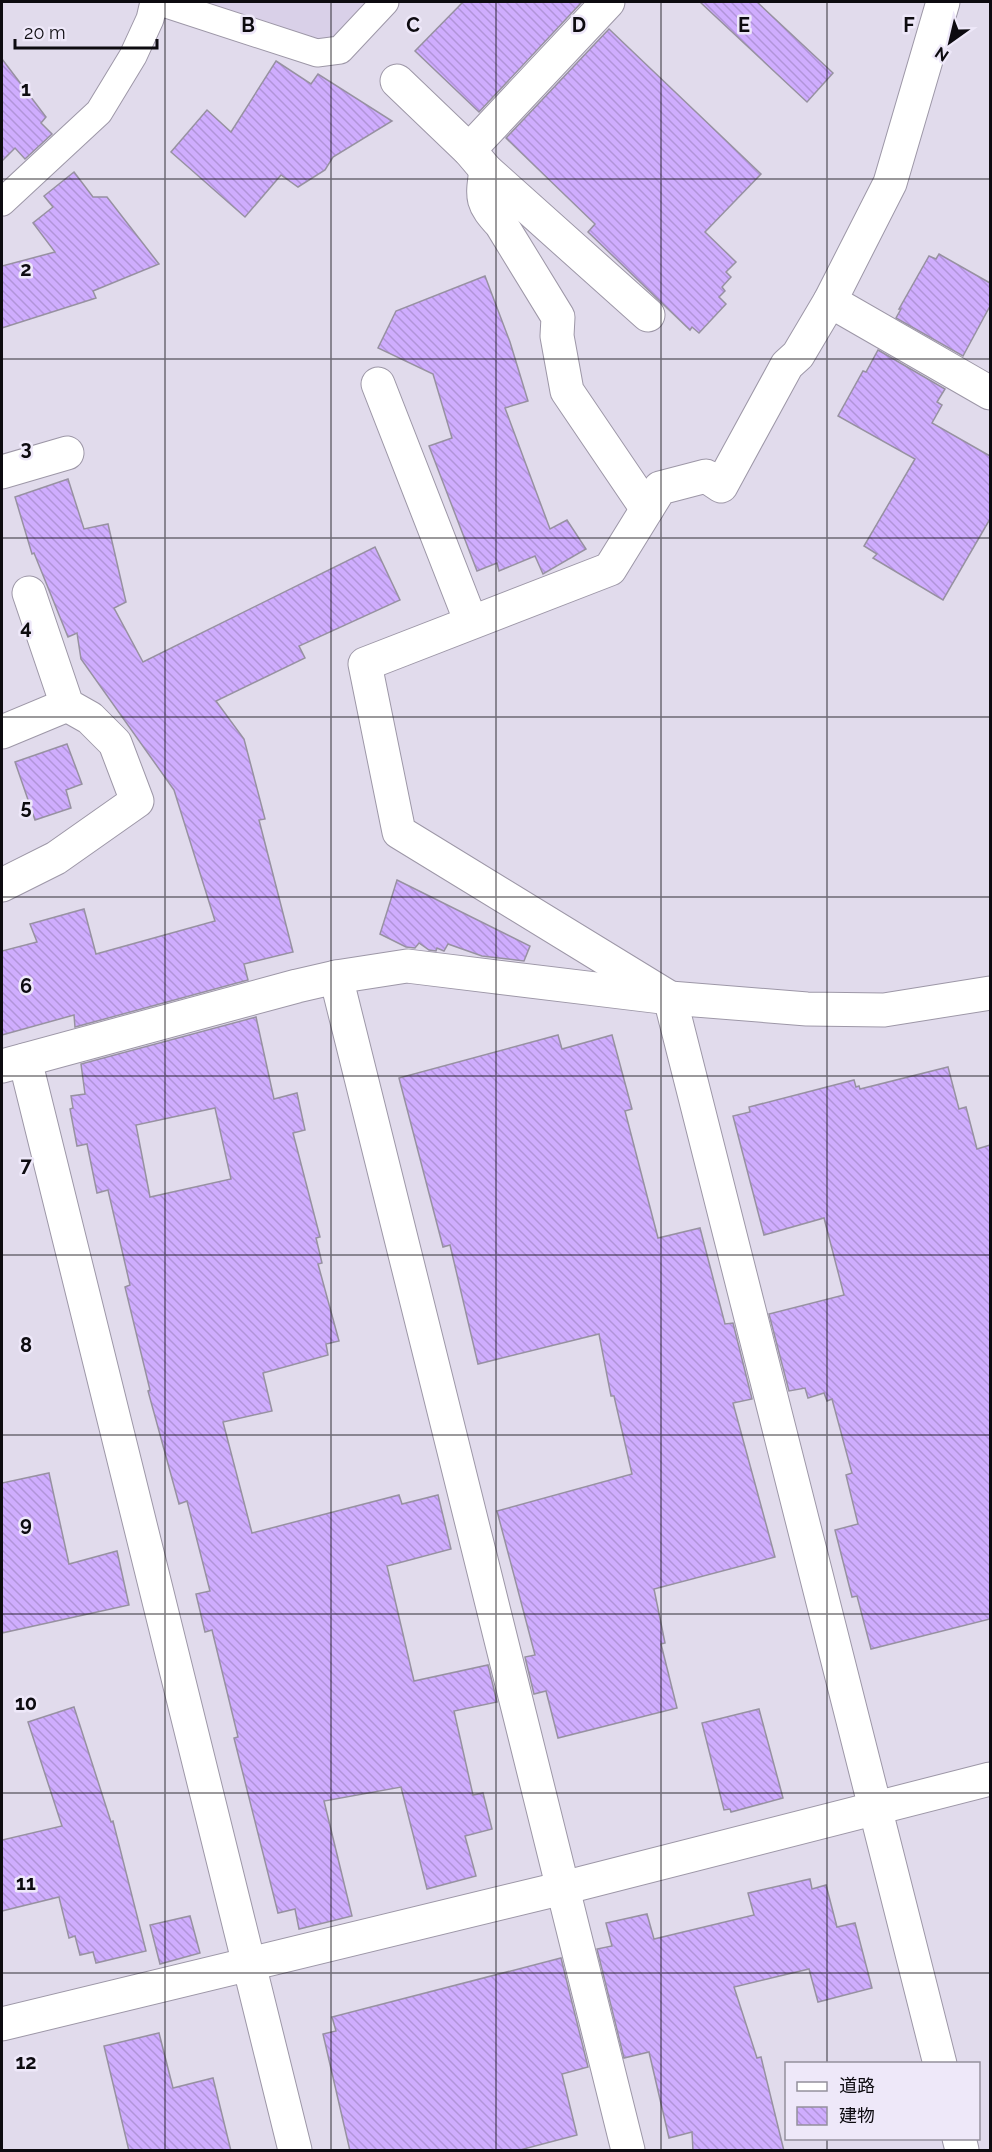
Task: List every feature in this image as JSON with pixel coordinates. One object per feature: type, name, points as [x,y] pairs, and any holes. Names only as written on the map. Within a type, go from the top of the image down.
[{"type":"street","points":[[608,2],[478,160],[482,195],[489,211],[501,224],[558,317],[557,336],[567,391],[647,509]]},
{"type":"street","points":[[939,2062],[670,998],[399,832],[365,664],[610,569],[660,489],[706,476],[721,486],[787,365],[798,355],[830,301],[890,183],[943,2]]},
{"type":"street","points":[[397,81],[478,160],[648,315]]},
{"type":"street","points":[[830,301],[990,393]]},
{"type":"street","points":[[378,384],[471,622]]},
{"type":"street","points":[[2,472],[67,453]]},
{"type":"street","points":[[2,885],[57,858],[137,801],[115,743],[90,718],[67,705],[29,593]]},
{"type":"street","points":[[2,732],[67,705]]},
{"type":"street","points":[[295,2151],[13,1063],[297,986],[336,977],[407,966],[670,998],[807,1009],[884,1010],[990,993]]},
{"type":"street","points":[[336,977],[628,2151]]},
{"type":"street","points":[[2,2024],[563,1888],[990,1779]]},
{"type":"lane","points":[[2,202],[99,112],[133,56],[150,19],[154,2]]},
{"type":"lane","points":[[160,2],[317,53],[340,50],[386,2]]},
{"type":"shaded area","points":[[195,2],[374,2],[334,43],[316,41]]},
{"type":"building","points":[[463,2],[581,3],[479,112],[415,51]]},
{"type":"building","points":[[700,2],[757,2],[833,73],[807,102]]},
{"type":"building","points":[[609,29],[761,174],[705,232],[736,262],[726,272],[731,277],[722,287],[725,291],[719,297],[726,304],[699,333],[692,327],[690,330],[588,232],[595,224],[506,138]]},
{"type":"building","points":[[2,59],[46,117],[41,123],[52,134],[25,159],[15,148],[2,161]]},
{"type":"building","points":[[276,61],[311,84],[318,74],[392,121],[333,157],[325,170],[298,187],[281,175],[245,217],[171,152],[207,110],[231,132]]},
{"type":"building","points":[[74,172],[93,197],[107,197],[159,264],[93,291],[96,298],[2,328],[2,266],[55,252],[33,223],[53,207],[44,196]]},
{"type":"building","points":[[939,254],[990,283],[990,306],[963,356],[896,318],[929,256],[936,259]]},
{"type":"building","points":[[485,276],[510,342],[528,401],[505,408],[550,529],[567,520],[586,549],[543,574],[535,556],[499,571],[497,563],[477,571],[429,446],[452,438],[433,374],[378,348],[396,311]]},
{"type":"building","points":[[878,350],[945,389],[937,402],[942,405],[932,423],[990,456],[990,519],[943,600],[873,558],[877,554],[864,546],[915,459],[838,416],[863,371],[866,372]]},
{"type":"building","points":[[68,479],[84,529],[108,524],[126,602],[114,608],[143,662],[375,547],[400,600],[299,646],[305,658],[216,701],[244,739],[265,819],[259,820],[293,952],[244,964],[248,980],[75,1027],[74,1015],[2,1035],[2,951],[37,942],[30,924],[84,909],[96,954],[215,921],[174,790],[81,659],[77,633],[68,637],[34,553],[32,554],[15,497]]},
{"type":"building","points":[[67,744],[82,784],[66,790],[71,808],[35,820],[15,762]]},
{"type":"building","points":[[397,880],[530,946],[524,961],[482,956],[448,944],[444,951],[437,948],[436,951],[429,950],[419,943],[415,948],[406,947],[380,934]]},
{"type":"building","points":[[256,1017],[274,1099],[297,1093],[305,1130],[293,1133],[320,1237],[316,1238],[322,1263],[318,1264],[339,1341],[326,1344],[328,1355],[263,1373],[272,1411],[223,1422],[252,1533],[399,1495],[402,1504],[438,1495],[451,1549],[387,1566],[414,1681],[488,1665],[497,1702],[454,1711],[473,1795],[483,1793],[492,1829],[465,1836],[476,1876],[427,1889],[401,1787],[324,1801],[352,1916],[299,1929],[295,1909],[278,1913],[234,1738],[238,1737],[212,1630],[205,1632],[196,1594],[210,1591],[187,1501],[179,1504],[148,1391],[150,1390],[125,1287],[130,1285],[108,1190],[97,1193],[87,1144],[77,1146],[70,1109],[73,1108],[71,1096],[85,1094],[81,1064]],"holes":[[[215,1108],[231,1179],[150,1197],[136,1125]]]},
{"type":"building","points":[[558,1035],[562,1049],[612,1035],[632,1109],[625,1111],[658,1238],[700,1228],[725,1324],[733,1323],[752,1399],[733,1403],[775,1557],[654,1589],[665,1643],[661,1644],[677,1708],[558,1738],[546,1691],[534,1694],[525,1657],[535,1655],[497,1511],[632,1474],[614,1396],[611,1396],[599,1334],[478,1364],[450,1245],[443,1247],[399,1078]]},
{"type":"building","points":[[948,1067],[959,1109],[966,1107],[977,1149],[990,1145],[990,1619],[871,1649],[857,1596],[852,1597],[835,1530],[858,1524],[846,1475],[852,1473],[832,1399],[827,1401],[824,1393],[808,1398],[805,1388],[789,1391],[769,1314],[844,1295],[824,1218],[764,1235],[733,1116],[750,1112],[749,1107],[854,1080],[856,1087],[859,1086],[860,1089]]},
{"type":"building","points":[[49,1473],[69,1564],[117,1551],[129,1605],[2,1633],[2,1483]]},
{"type":"building","points":[[74,1707],[111,1822],[113,1821],[146,1951],[96,1963],[93,1952],[80,1955],[75,1936],[69,1938],[59,1897],[2,1911],[2,1840],[62,1826],[28,1722]]},
{"type":"building","points":[[759,1709],[783,1798],[731,1812],[730,1809],[724,1810],[702,1723]]},
{"type":"building","points":[[810,1879],[812,1889],[826,1885],[837,1927],[855,1923],[872,1988],[818,2002],[809,1969],[734,1987],[757,2058],[761,2057],[784,2151],[693,2151],[692,2132],[669,2138],[649,2052],[624,2058],[597,1949],[612,1946],[606,1923],[647,1914],[654,1939],[754,1915],[748,1893]]},
{"type":"building","points":[[190,1916],[200,1953],[160,1964],[150,1925]]},
{"type":"building","points":[[561,1958],[588,2067],[562,2074],[577,2135],[516,2151],[350,2151],[323,2034],[336,2031],[332,2017]]},
{"type":"building","points":[[159,2033],[173,2088],[213,2078],[231,2151],[129,2151],[104,2046]]}]
